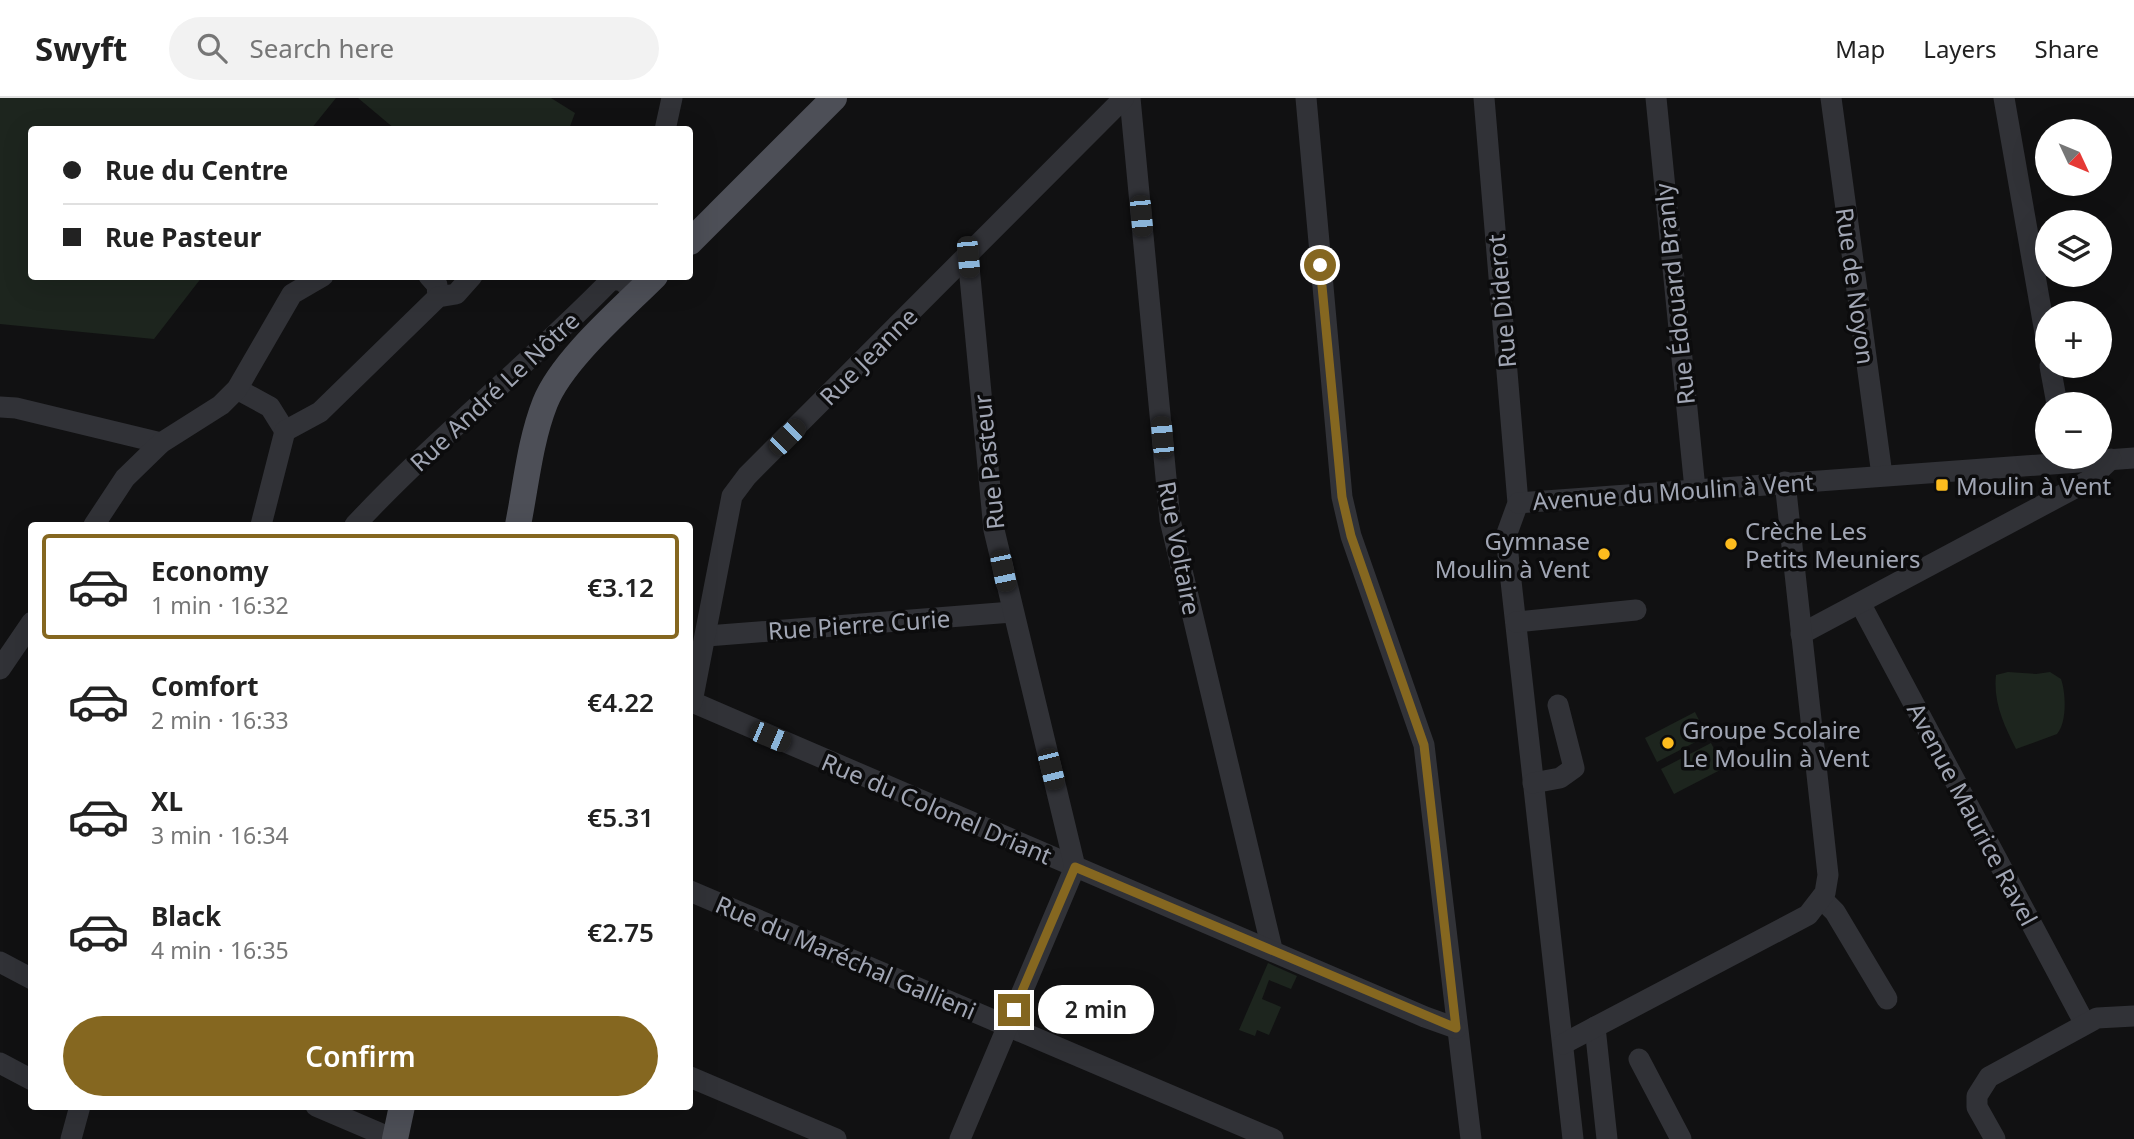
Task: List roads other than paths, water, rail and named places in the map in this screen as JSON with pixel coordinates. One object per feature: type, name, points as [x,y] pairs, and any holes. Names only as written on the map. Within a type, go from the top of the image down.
[{"type":"main road","points":[[693,239],[834,98]]},
{"type":"main road","points":[[519,522],[545,401],[594,336],[645,285]]},
{"type":"main road","points":[[394,1139],[401,1110]]},
{"type":"street","points":[[666,126],[671,98]]},
{"type":"street","name":"Rue Jeanne","points":[[693,693],[707,636],[732,496],[747,476],[1125,98]]},
{"type":"street","name":"Rue Voltaire","points":[[1130,98],[1170,520],[1272,949]]},
{"type":"street","points":[[1306,98],[1342,497],[1351,536],[1424,745],[1471,1139]]},
{"type":"street","name":"Rue Diderot","points":[[1484,98],[1518,503]]},
{"type":"street","name":"Rue Édouard Branly","points":[[1656,98],[1695,489]]},
{"type":"street","name":"Rue de Noyon","points":[[1831,98],[1882,475]]},
{"type":"street","points":[[2004,98],[2039,301]]},
{"type":"street","name":"Rue Pasteur","points":[[968,257],[993,530],[1075,867]]},
{"type":"street","points":[[96,522],[125,478],[161,443],[221,405],[237,389],[292,294],[316,280]]},
{"type":"street","points":[[433,280],[437,285],[438,297]]},
{"type":"street","points":[[285,432],[320,412],[438,297],[456,294],[468,280]]},
{"type":"street","name":"Rue André Le Nôtre","points":[[358,522],[394,483],[549,344],[610,281],[615,280]]},
{"type":"street","name":"Rue André Le Nôtre","points":[[624,280],[645,285]]},
{"type":"street","points":[[237,389],[270,407],[285,432],[262,522]]},
{"type":"street","points":[[0,407],[16,408],[161,443]]},
{"type":"street","name":"Avenue du Moulin à Vent","points":[[2112,459],[2134,458]]},
{"type":"street","name":"Avenue du Moulin à Vent","points":[[1573,1139],[1506,536],[1518,503],[2035,463]]},
{"type":"street","points":[[1801,634],[2088,481],[2101,469]]},
{"type":"street","points":[[1563,1044],[1808,915],[1822,899],[1828,875],[1785,482]]},
{"type":"street","name":"Avenue Maurice Ravel","points":[[1860,604],[2085,1024]]},
{"type":"street","points":[[1516,622],[1636,610]]},
{"type":"street","name":"Rue Pierre Curie","points":[[707,636],[1012,612]]},
{"type":"street","points":[[0,669],[28,628]]},
{"type":"street","name":"Rue du Colonel Driant","points":[[693,702],[1456,1028]]},
{"type":"street","points":[[1534,783],[1560,778],[1574,768],[1558,705]]},
{"type":"street","points":[[960,1139],[1075,867]]},
{"type":"street","name":"Rue du Maréchal Gallieni","points":[[693,892],[1273,1139]]},
{"type":"street","points":[[1822,899],[1835,912],[1887,999]]},
{"type":"street","points":[[0,962],[28,977]]},
{"type":"street","points":[[1995,1139],[1977,1107],[1981,1086],[1989,1077],[2097,1018],[2126,1016]]},
{"type":"street","points":[[1595,1027],[1607,1139]]},
{"type":"street","points":[[1639,1059],[1681,1139]]},
{"type":"street","points":[[0,1063],[28,1078]]},
{"type":"street","points":[[693,1078],[836,1139]]},
{"type":"street","points":[[71,1139],[79,1110]]},
{"type":"street","points":[[325,1110],[394,1139]]},
{"type":"place","name":"Moulin à Vent","points":[[1942,485]]},
{"type":"place","name":"Crèche Les Petits Meuniers","points":[[1731,544]]},
{"type":"place","name":"Gymnase Moulin à Vent","points":[[1604,554]]},
{"type":"place","name":"Groupe Scolaire Le Moulin à Vent","points":[[1668,743]]}]
